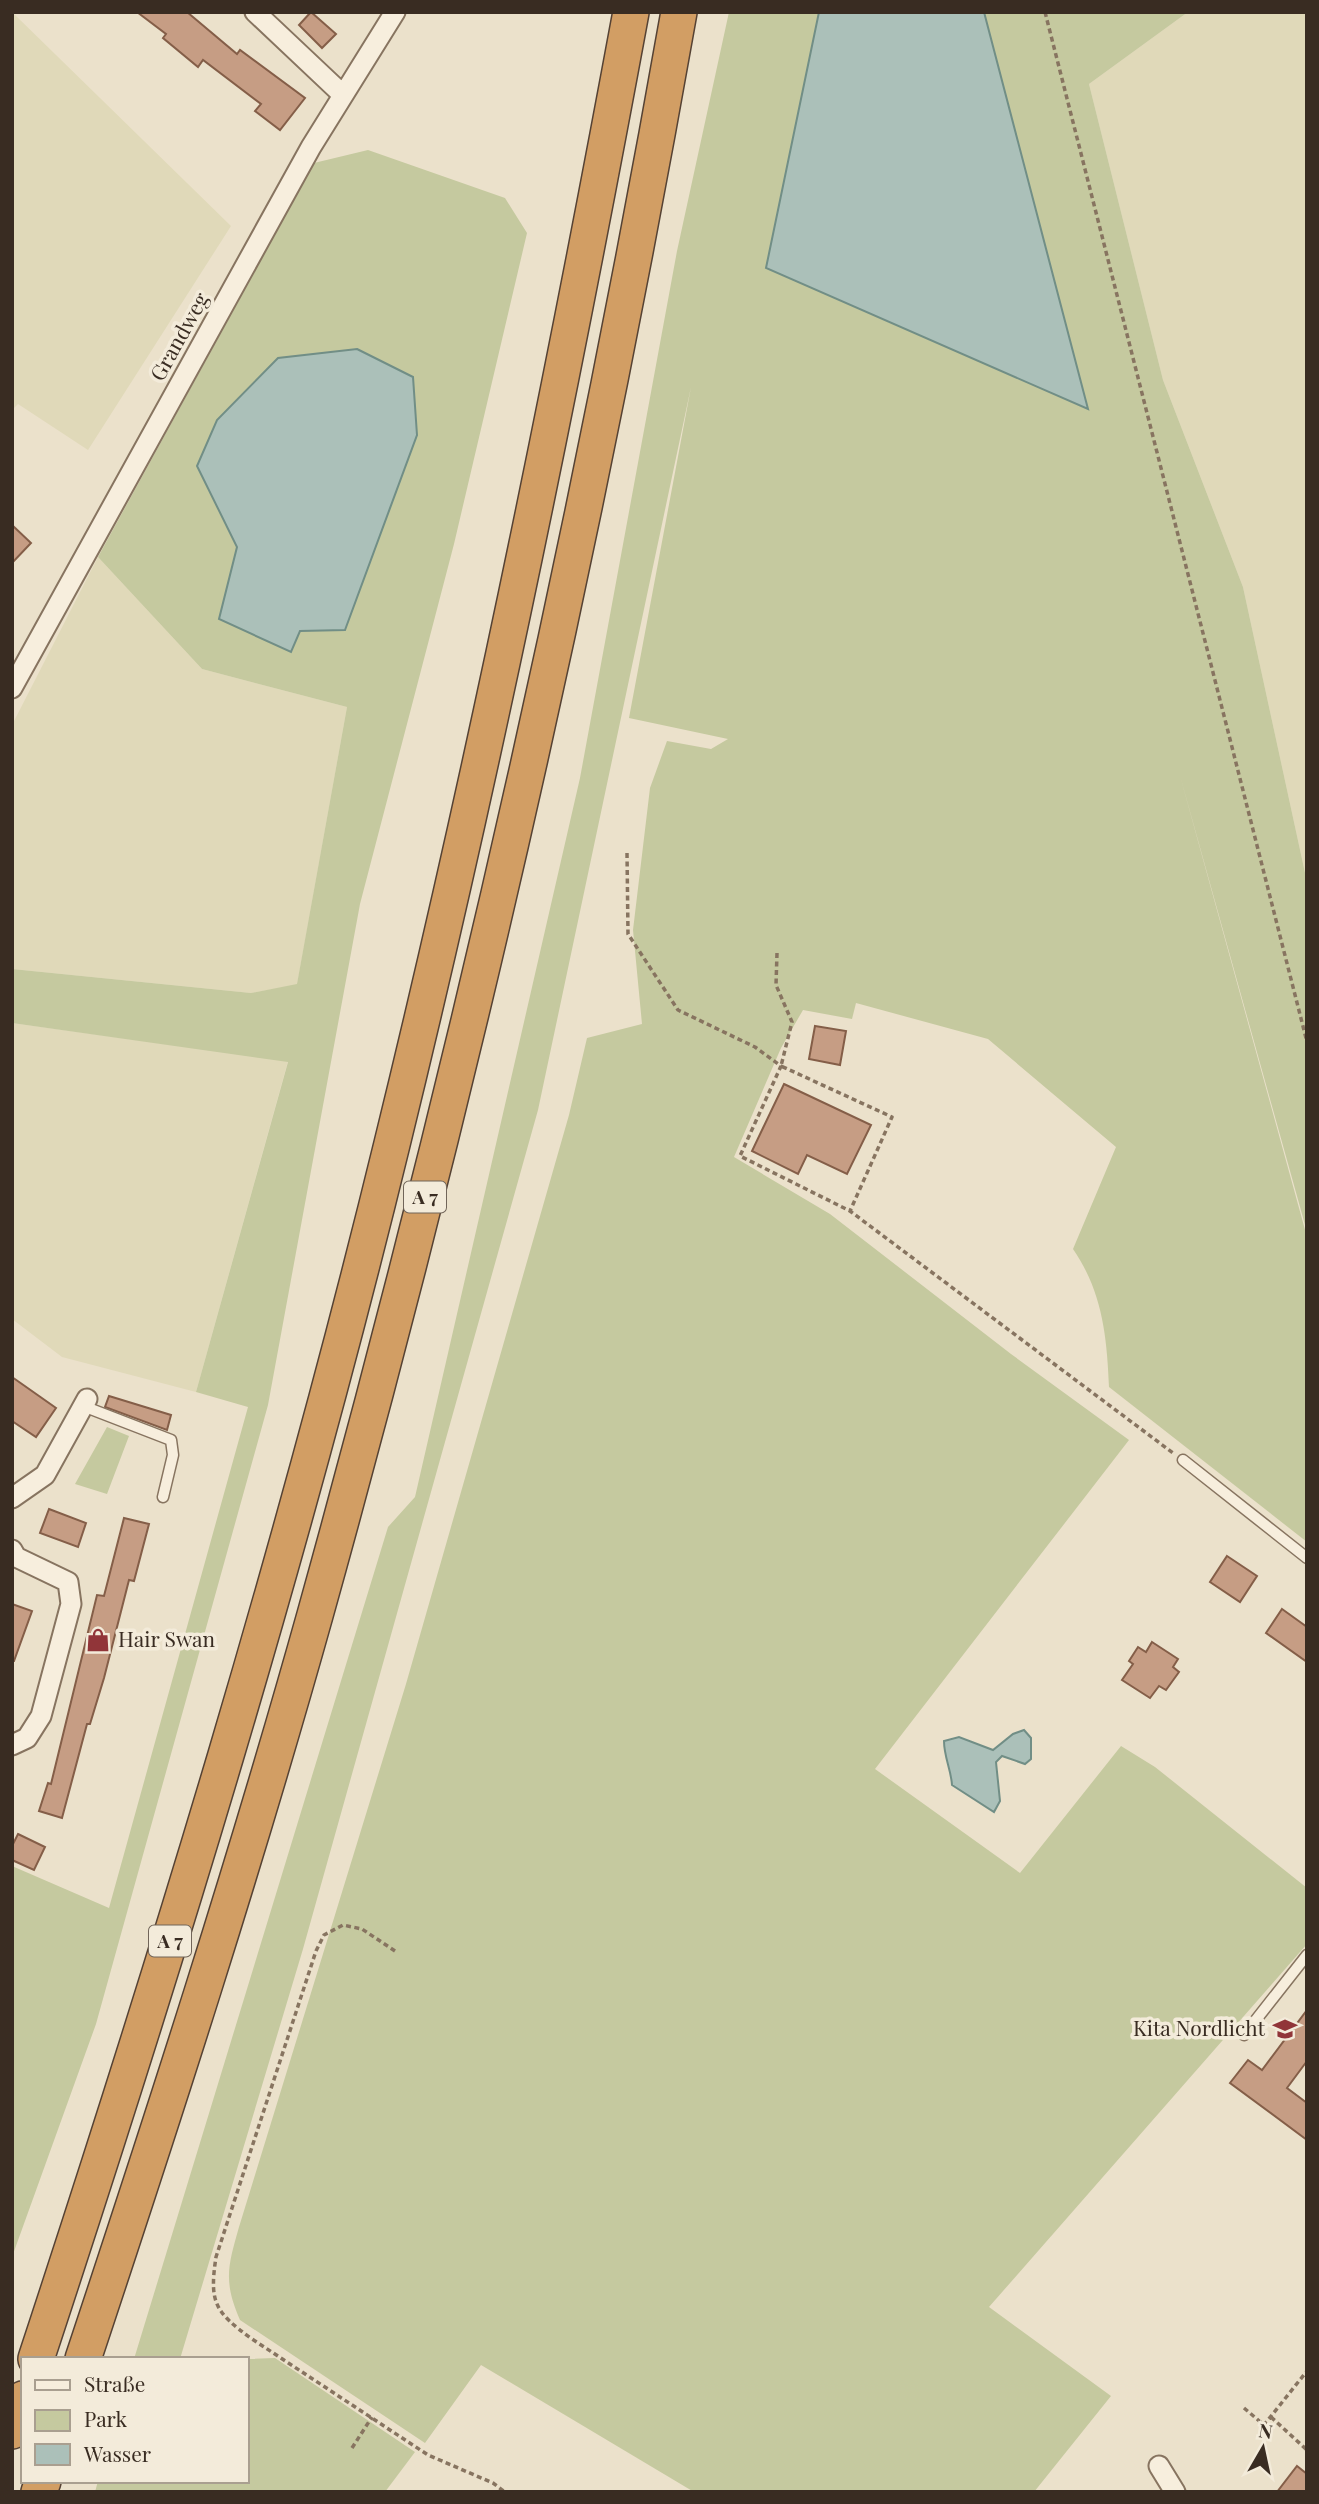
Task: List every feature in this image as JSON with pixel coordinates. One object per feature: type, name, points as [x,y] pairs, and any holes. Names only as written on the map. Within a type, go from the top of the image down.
[{"type":"highway","name":"A 7","points":[[37,2357],[139,2047],[238,1716],[294,1520],[392,1147],[538,497],[631,12]]},
{"type":"highway","name":"A 7","points":[[84,2357],[180,2067],[276,1748],[419,1225],[534,739],[633,269],[678,12]]},
{"type":"highway","points":[[12,2431],[21,2405]]},
{"type":"street","points":[[255,12],[343,95]]},
{"type":"street","name":"Grandweg","points":[[12,688],[311,147],[395,12]]},
{"type":"street","points":[[12,1498],[45,1475],[85,1403]]},
{"type":"street","points":[[12,1550],[16,1557],[68,1582],[71,1604],[41,1716],[27,1738],[12,1745]]},
{"type":"street","points":[[1159,2466],[1175,2492]]},
{"type":"lane","points":[[85,1403],[171,1440],[173,1454],[163,1497]]},
{"type":"lane","points":[[1183,1460],[1307,1558]]},
{"type":"lane","points":[[1244,2035],[1307,1955]]},
{"type":"path","points":[[1045,12],[1307,1042]]},
{"type":"path","points":[[627,853],[628,934],[678,1010],[755,1048],[781,1066],[892,1117],[850,1211]]},
{"type":"path","points":[[778,953],[776,985],[792,1022],[781,1066],[740,1156],[850,1211],[1183,1460]]},
{"type":"path","points":[[395,1951],[362,1929],[344,1925],[324,1936],[316,1951],[216,2257],[212,2281],[217,2306],[224,2319],[428,2455],[493,2483],[505,2492]]},
{"type":"path","points":[[1244,2408],[1264,2425],[1307,2371]]},
{"type":"path","points":[[352,2448],[373,2417]]},
{"type":"path","points":[[1270,2417],[1307,2450]]},
{"type":"shaded area","points":[[12,12],[231,226],[88,450],[18,404],[12,410]]},
{"type":"shaded area","points":[[1188,12],[1307,12],[1307,882],[1243,587],[1163,380],[1089,84]]},
{"type":"shaded area","points":[[98,557],[202,669],[347,707],[297,985],[251,993],[12,969],[12,725]]},
{"type":"shaded area","points":[[12,1023],[288,1061],[196,1392],[62,1357],[12,1319]]},
{"type":"green space","points":[[729,12],[819,12],[766,268],[1088,408],[984,12],[1188,12],[1089,84],[1163,380],[1243,587],[1307,882],[1307,1232],[1179,772],[1307,1237],[1307,1542],[1109,1387],[1107,1350],[1097,1298],[1073,1249],[1116,1147],[988,1039],[856,1003],[852,1019],[803,1010],[781,1048],[734,1157],[830,1214],[1011,1354],[1129,1440],[875,1769],[1020,1873],[1121,1746],[1155,1767],[1307,1888],[1307,1944],[989,2307],[1111,2396],[1034,2492],[694,2492],[481,2365],[425,2443],[240,2320],[229,2284],[230,2263],[239,2227],[406,1684],[569,1115],[587,1038],[642,1024],[633,930],[650,788],[667,741],[711,749],[728,739],[629,718],[691,387],[538,1110],[303,1949],[181,2357],[135,2357],[388,1527],[415,1497],[580,778],[677,251]]},
{"type":"green space","points":[[368,150],[505,198],[527,233],[454,544],[360,904],[268,1405],[96,2024],[12,2257],[12,1866],[109,1908],[248,1407],[196,1392],[288,1062],[12,1023],[12,969],[251,993],[297,984],[347,707],[202,669],[98,557],[314,163]],"holes":[[[357,349],[300,631],[292,651],[219,619],[237,547],[217,420],[278,358]]]},
{"type":"green space","points":[[107,1427],[129,1436],[107,1494],[75,1484]]},
{"type":"green space","points":[[275,2358],[415,2452],[385,2492],[95,2492],[97,2483],[248,2483],[248,2359]]},
{"type":"water","points":[[819,12],[984,12],[1088,409],[766,268]]},
{"type":"water","points":[[357,349],[413,377],[417,435],[345,630],[300,631],[291,652],[219,619],[237,547],[197,466],[217,420],[278,358]]},
{"type":"water","points":[[1024,1730],[1031,1738],[1031,1759],[1025,1764],[1002,1756],[996,1762],[1000,1801],[994,1812],[952,1785],[944,1741],[959,1737],[993,1750],[1013,1734]]},
{"type":"building","points":[[137,12],[187,12],[237,54],[240,50],[305,98],[280,130],[255,111],[261,104],[203,60],[198,67],[163,38],[166,34]]},
{"type":"building","points":[[311,12],[336,34],[322,48],[299,25]]},
{"type":"building","points":[[12,525],[31,543],[12,563]]},
{"type":"building","points":[[815,1026],[846,1031],[840,1065],[809,1059]]},
{"type":"building","points":[[784,1084],[871,1125],[847,1174],[807,1155],[798,1174],[752,1151]]},
{"type":"building","points":[[12,1377],[56,1408],[36,1437],[12,1421]]},
{"type":"building","points":[[109,1396],[171,1415],[167,1430],[105,1407]]},
{"type":"building","points":[[49,1509],[86,1523],[78,1547],[40,1533]]},
{"type":"building","points":[[124,1518],[149,1524],[134,1581],[129,1580],[104,1678],[90,1724],[87,1724],[62,1818],[39,1811],[48,1783],[51,1784],[97,1595],[104,1596]]},
{"type":"building","points":[[1227,1556],[1257,1576],[1240,1602],[1210,1582]]},
{"type":"building","points":[[12,1604],[32,1611],[14,1661],[12,1661]]},
{"type":"building","points":[[1282,1609],[1307,1627],[1307,1662],[1266,1633]]},
{"type":"building","points":[[1152,1642],[1178,1659],[1173,1667],[1179,1672],[1166,1690],[1159,1686],[1150,1698],[1122,1680],[1133,1664],[1129,1661],[1138,1647],[1146,1652]]},
{"type":"building","points":[[18,1834],[45,1847],[34,1870],[12,1860],[12,1846]]},
{"type":"building","points":[[1307,2010],[1307,2061],[1287,2088],[1307,2103],[1307,2140],[1230,2083],[1248,2060],[1262,2070]]},
{"type":"building","points":[[1297,2466],[1307,2474],[1307,2492],[1277,2492]]},
{"type":"place","name":"Hair Swan","points":[[98,1640]]},
{"type":"place","name":"Kita Nordlicht","points":[[1285,2029]]}]
